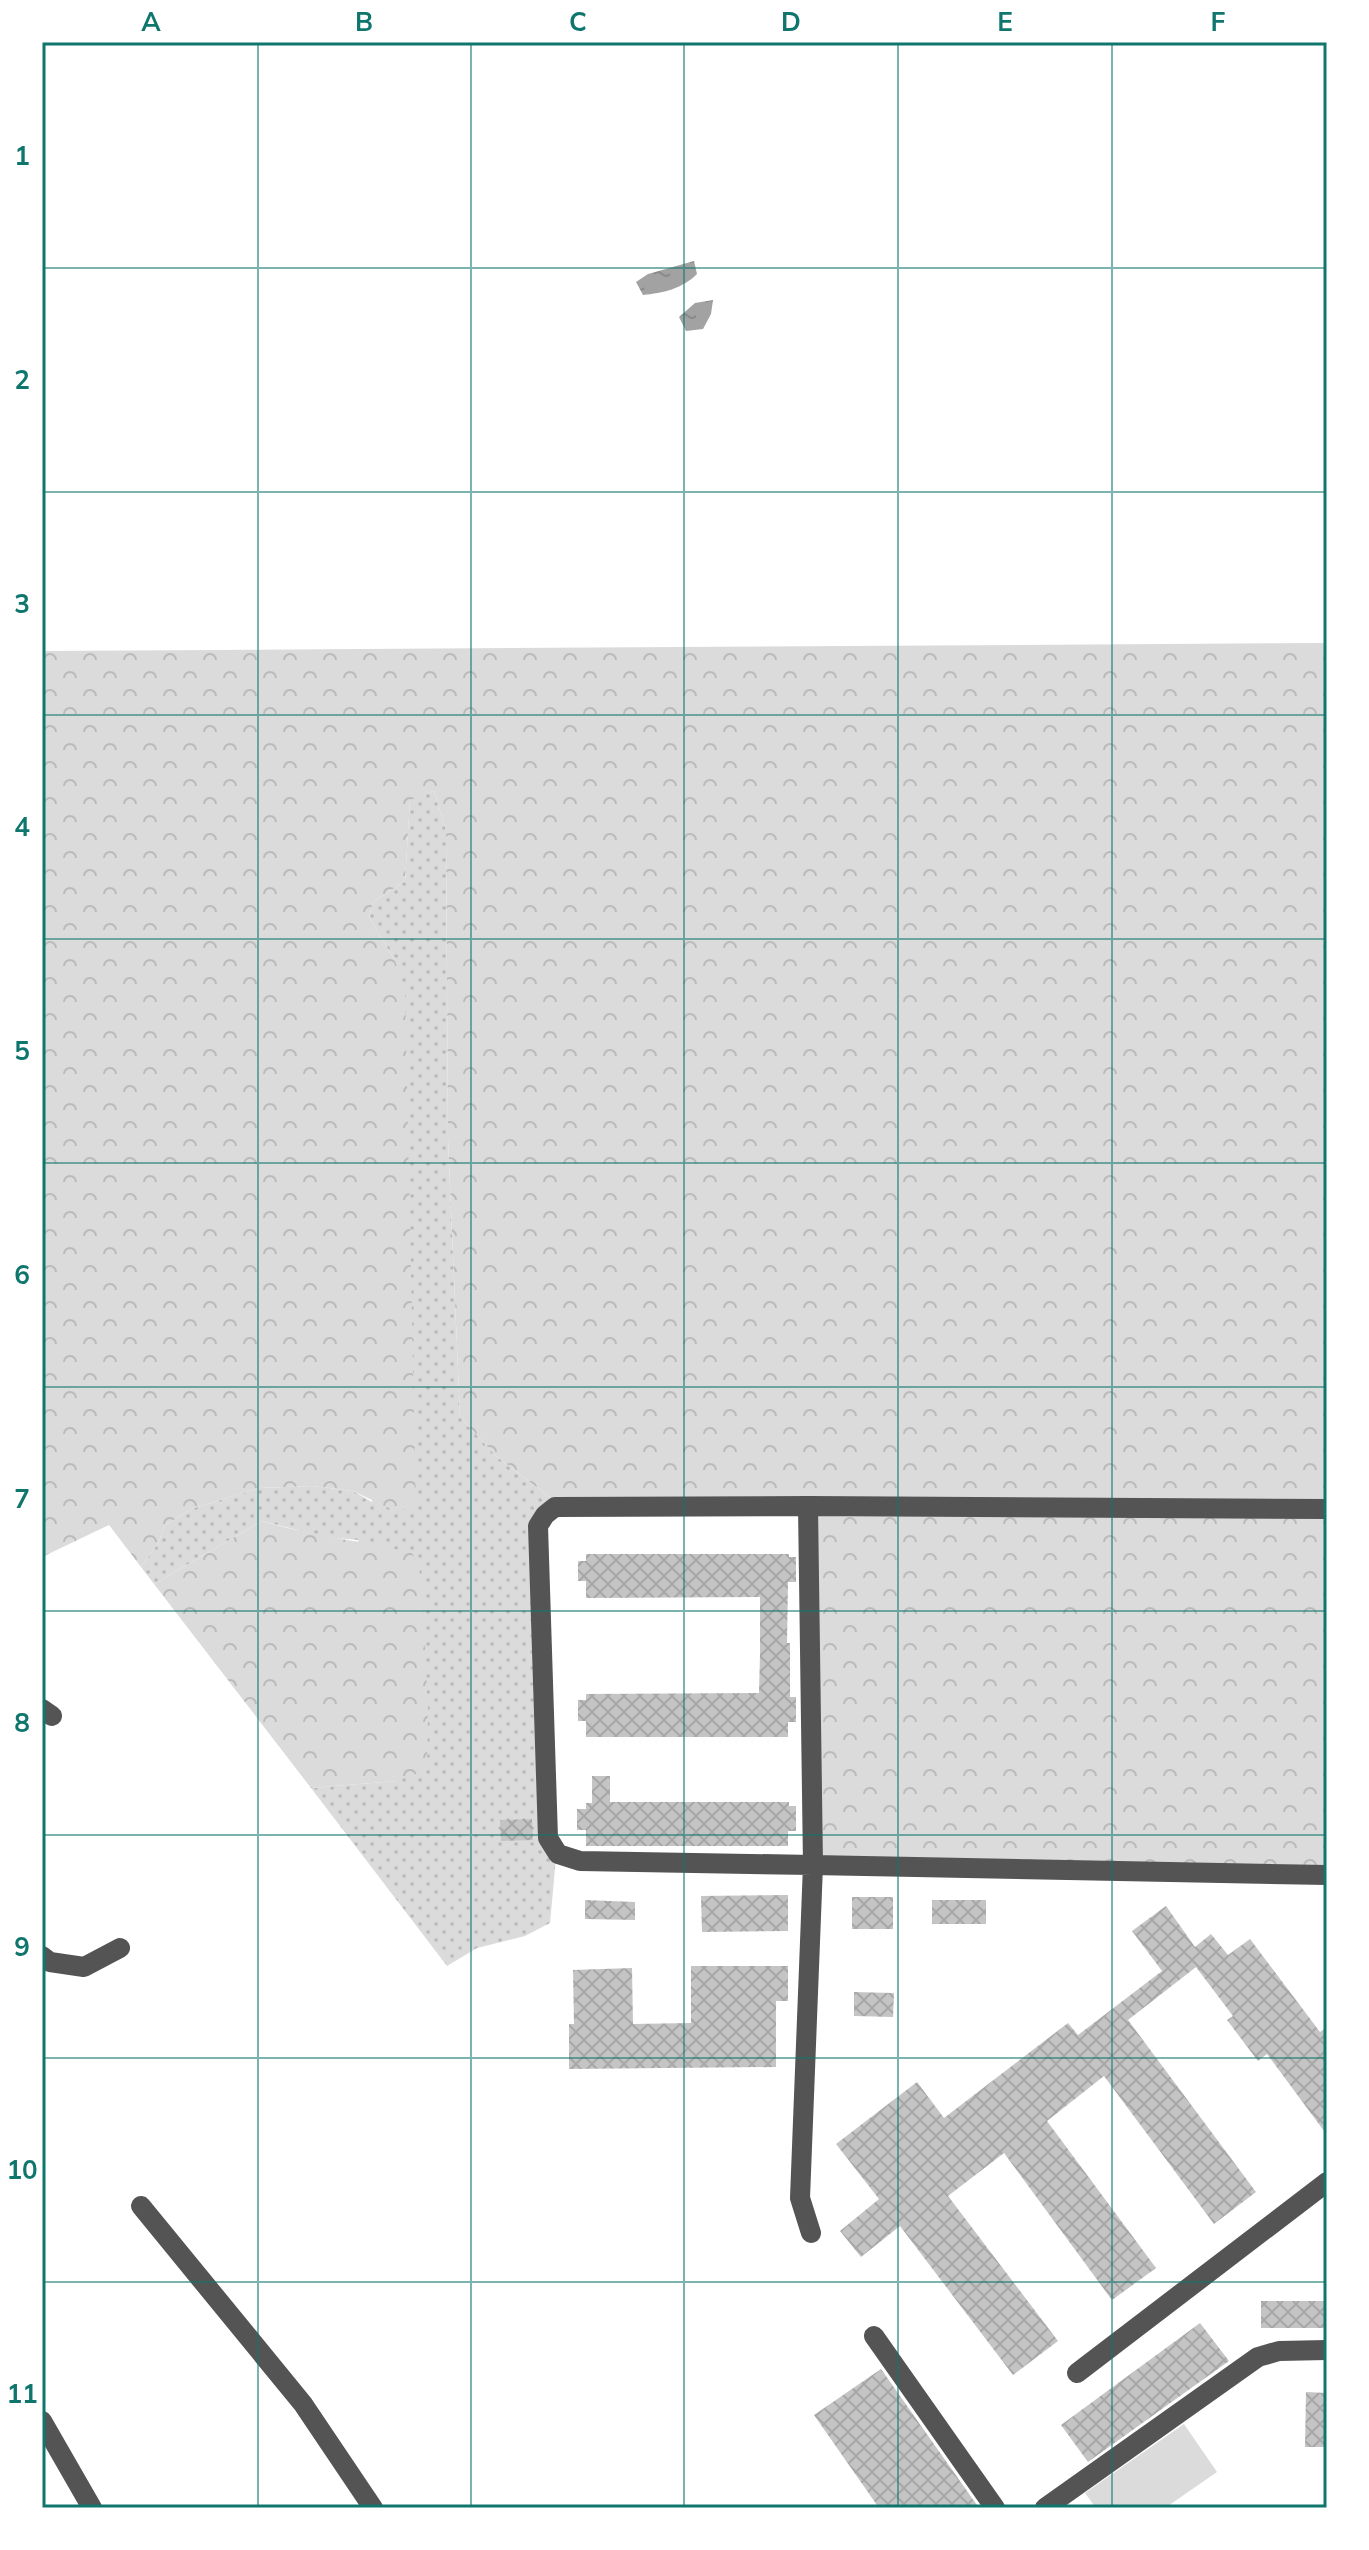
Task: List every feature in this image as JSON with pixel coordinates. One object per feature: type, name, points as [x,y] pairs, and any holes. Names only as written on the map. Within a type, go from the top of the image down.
[{"type":"street","points":[[808,1506],[813,1865],[800,2198],[811,2233]]},
{"type":"street","points":[[1327,1509],[555,1507],[538,1526],[548,1838],[558,1854],[580,1861],[1327,1875]]},
{"type":"street","points":[[42,1956],[50,1962],[84,1967],[120,1948]]},
{"type":"street","points":[[1077,2373],[1327,2182]]},
{"type":"street","points":[[141,2206],[303,2404],[373,2508]]},
{"type":"street","points":[[874,2336],[995,2508]]},
{"type":"street","points":[[1045,2508],[1258,2357],[1279,2351],[1327,2350]]},
{"type":"street","points":[[42,2421],[92,2508]]},
{"type":"green space","points":[[1327,643],[1327,1504],[556,1502],[496,1456],[460,1417],[448,1139],[446,830],[434,791],[410,800],[405,881],[373,902],[369,917],[395,961],[405,989],[416,1509],[393,1510],[353,1491],[313,1486],[259,1488],[191,1509],[164,1526],[159,1542],[141,1567],[109,1525],[42,1557],[42,651]]},
{"type":"green space","points":[[434,791],[446,830],[448,1139],[460,1417],[496,1456],[556,1502],[543,1510],[556,1858],[550,1923],[525,1936],[477,1948],[447,1966],[311,1788],[396,1781],[358,1540],[325,1537],[262,1521],[154,1584],[141,1567],[159,1542],[164,1526],[191,1509],[259,1488],[313,1486],[353,1491],[372,1502],[395,961],[369,917],[373,902],[405,881],[410,799]]},
{"type":"green space","points":[[813,1512],[1327,1515],[1327,1870],[818,1860]]},
{"type":"green space","points":[[262,1521],[412,1553],[419,1568],[422,1588],[428,1711],[427,1770],[396,1781],[311,1788],[154,1584]]},
{"type":"green space","points":[[1184,2424],[1217,2472],[1165,2508],[1096,2508],[1085,2493]]},
{"type":"water","points":[[694,261],[697,274],[672,289],[643,295],[636,282],[648,274]]},
{"type":"water","points":[[713,300],[711,314],[703,329],[686,331],[679,317],[695,303]]},
{"type":"building","points":[[586,1554],[789,1554],[789,1557],[796,1557],[796,1582],[788,1582],[787,1643],[790,1643],[790,1697],[796,1697],[796,1722],[788,1722],[788,1737],[586,1737],[586,1721],[578,1721],[578,1700],[586,1700],[586,1694],[759,1693],[760,1597],[586,1598],[586,1581],[578,1581],[578,1561],[586,1561]]},
{"type":"building","points":[[592,1776],[610,1776],[610,1802],[789,1802],[789,1806],[796,1806],[796,1831],[788,1831],[788,1846],[586,1846],[586,1830],[577,1830],[577,1809],[586,1809],[586,1803],[592,1803]]},
{"type":"building","points":[[532,1819],[533,1840],[501,1841],[500,1820]]},
{"type":"building","points":[[788,1895],[788,1931],[702,1932],[701,1896]]},
{"type":"building","points":[[852,1897],[893,1897],[893,1929],[852,1929]]},
{"type":"building","points":[[585,1900],[635,1902],[635,1920],[585,1919]]},
{"type":"building","points":[[932,1900],[986,1900],[986,1924],[932,1924]]},
{"type":"building","points":[[1166,1906],[1195,1947],[1211,1934],[1228,1955],[1250,1939],[1320,2032],[1327,2027],[1327,2135],[1267,2054],[1258,2061],[1227,2020],[1233,2016],[1196,1967],[1128,2020],[1256,2192],[1214,2224],[1104,2076],[1047,2121],[1156,2268],[1112,2300],[1004,2153],[948,2196],[1058,2341],[1013,2375],[900,2226],[861,2257],[840,2231],[879,2199],[836,2144],[917,2082],[944,2118],[1068,2023],[1078,2035],[1162,1971],[1132,1931]]},
{"type":"building","points":[[691,1966],[788,1966],[788,2001],[776,2001],[776,2067],[569,2069],[569,2024],[574,2024],[573,1970],[632,1968],[633,2024],[691,2023]]},
{"type":"building","points":[[854,1992],[894,1993],[893,2017],[854,2016]]},
{"type":"building","points":[[1261,2301],[1327,2301],[1327,2328],[1261,2328]]},
{"type":"building","points":[[1200,2323],[1229,2361],[1088,2462],[1061,2425]]},
{"type":"building","points":[[881,2369],[979,2508],[879,2508],[814,2415]]},
{"type":"building","points":[[1306,2392],[1327,2393],[1327,2447],[1305,2447]]}]
